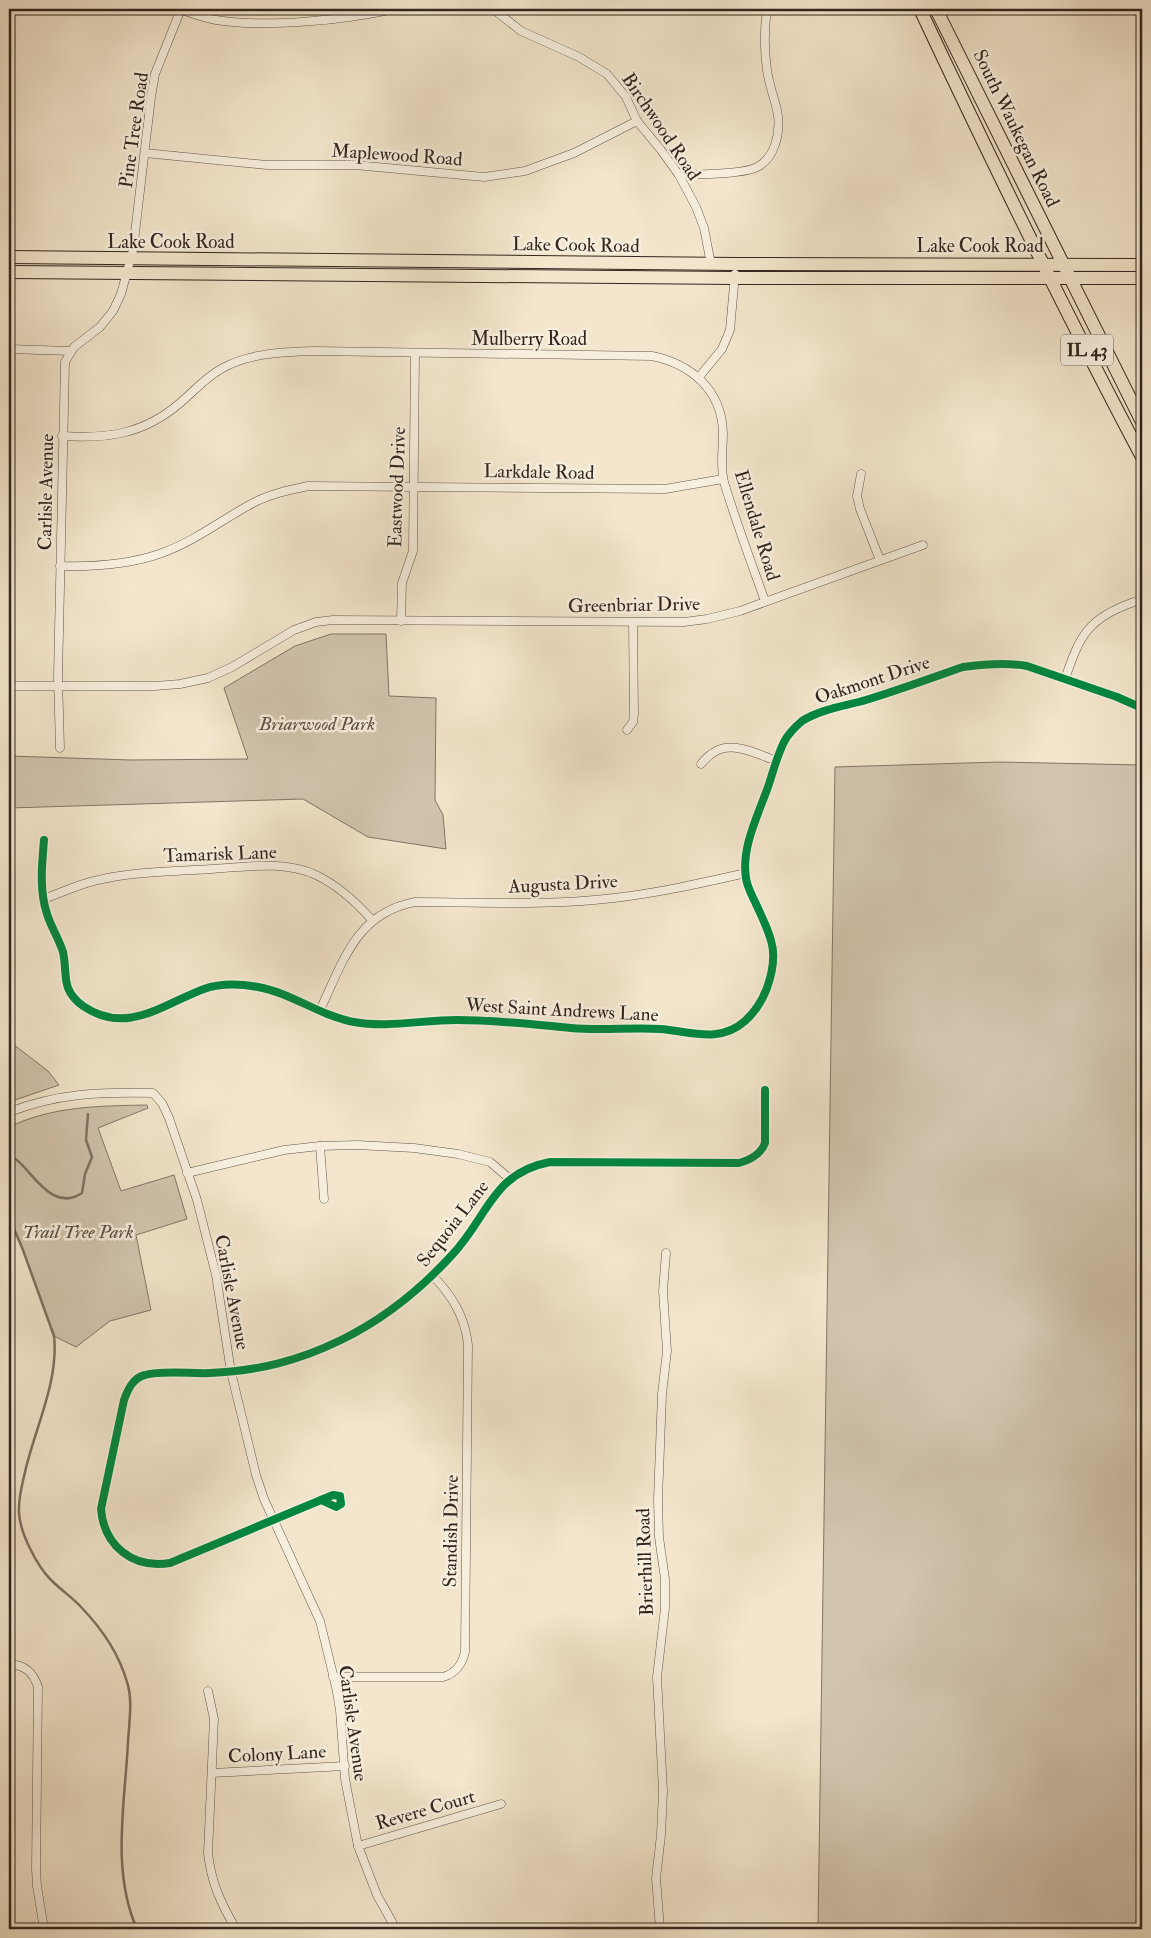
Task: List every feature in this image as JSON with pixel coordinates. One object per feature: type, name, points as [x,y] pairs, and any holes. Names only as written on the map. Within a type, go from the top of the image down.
[{"type":"main road","name":"South Waukegan Road","points":[[920,9],[1044,264]]},
{"type":"main road","name":"South Waukegan Road","points":[[936,9],[1063,264]]},
{"type":"main road","name":"Lake Cook Road","points":[[9,257],[711,264],[1142,264]]},
{"type":"main road","name":"IL 43","points":[[1044,264],[1142,457]]},
{"type":"main road","name":"IL 43","points":[[1063,264],[1142,422]]},
{"type":"main road","name":"Lake Cook Road","points":[[9,272],[735,278],[1142,278]]},
{"type":"street","points":[[180,9],[215,20],[249,23],[358,16],[394,9]]},
{"type":"street","name":"Pine Tree Road","points":[[129,259],[133,250],[150,97],[155,74],[180,9]]},
{"type":"street","name":"Birchwood Road","points":[[493,9],[521,31],[579,57],[607,74],[626,97],[636,121],[662,150],[679,175],[696,206],[704,228],[711,264]]},
{"type":"street","points":[[679,175],[744,171],[759,166],[772,152],[779,132],[779,115],[767,72],[764,37],[767,9]]},
{"type":"street","name":"Maplewood Road","points":[[145,153],[267,165],[356,165],[484,177],[525,170],[550,162],[574,153],[636,121]]},
{"type":"street","points":[[9,349],[71,350],[100,327],[113,311],[121,294],[129,259]]},
{"type":"street","points":[[698,377],[722,350],[730,330],[736,264]]},
{"type":"street","name":"Carlisle Avenue","points":[[60,748],[58,686],[63,376],[65,362],[71,350]]},
{"type":"street","name":"Mulberry Road","points":[[62,436],[109,437],[129,432],[167,414],[208,377],[223,368],[245,359],[269,354],[354,352],[652,356],[668,359],[681,365],[698,377]]},
{"type":"street","name":"Eastwood Drive","points":[[401,621],[402,583],[413,551],[415,354]]},
{"type":"street","name":"Ellendale Road","points":[[698,377],[714,398],[722,422],[723,479],[765,601]]},
{"type":"street","points":[[861,474],[858,496],[860,510],[880,560]]},
{"type":"street","name":"Larkdale Road","points":[[60,566],[110,566],[163,553],[254,502],[308,486],[665,489],[723,479]]},
{"type":"street","name":"Greenbriar Drive","points":[[9,686],[180,684],[208,678],[232,667],[274,640],[294,630],[316,622],[333,620],[633,623],[684,622],[707,619],[740,611],[923,545]]},
{"type":"street","points":[[1065,679],[1079,642],[1095,622],[1115,609],[1134,602]]},
{"type":"street","points":[[627,730],[633,722],[634,714],[633,623]]},
{"type":"street","name":"Oakmont Drive","points":[[751,1015],[762,999],[768,984],[772,969],[774,947],[771,936],[747,883],[745,862],[751,837],[777,761],[788,734],[796,726],[816,713],[866,700],[963,667],[978,664],[1017,664],[1065,679],[1142,708]]},
{"type":"street","points":[[701,764],[713,752],[721,748],[744,750],[777,761]]},
{"type":"street","name":"West Saint Andrews Lane","points":[[44,840],[41,880],[44,899],[47,914],[61,944],[69,992],[81,1004],[107,1017],[134,1018],[206,988],[231,984],[272,991],[343,1020],[365,1024],[454,1020],[494,1021],[574,1028],[658,1029],[705,1035],[727,1032],[744,1022],[751,1015]]},
{"type":"street","name":"Tamarisk Lane","points":[[44,899],[93,881],[125,875],[161,871],[276,866],[316,875],[354,900],[372,920]]},
{"type":"street","name":"Augusta Drive","points":[[372,920],[391,908],[415,902],[547,903],[613,899],[656,893],[746,873]]},
{"type":"street","points":[[320,1010],[349,948],[372,920]]},
{"type":"street","name":"Sequoia Lane","points":[[274,1520],[170,1563],[157,1565],[143,1563],[129,1557],[115,1546],[102,1523],[101,1509],[122,1408],[130,1386],[145,1375],[231,1372],[267,1368],[305,1356],[341,1340],[401,1303],[433,1276],[468,1236],[501,1186],[524,1169],[550,1162],[739,1163],[753,1157],[763,1148],[765,1143],[765,1090]]},
{"type":"street","name":"Carlisle Avenue","points":[[9,1112],[60,1097],[96,1093],[153,1093],[162,1103],[197,1200],[216,1275],[231,1372],[256,1475],[274,1520],[320,1621],[340,1710],[347,1794],[358,1846],[377,1895],[396,1929]]},
{"type":"street","points":[[187,1173],[284,1150],[320,1146],[387,1146],[458,1154],[490,1162],[510,1179]]},
{"type":"street","points":[[320,1146],[324,1198]]},
{"type":"street","name":"Brierhill Road","points":[[660,1929],[656,1878],[661,1836],[663,1791],[657,1677],[665,1599],[665,1580],[658,1537],[658,1499],[662,1394],[667,1352],[663,1292],[666,1253]]},
{"type":"street","name":"Standish Drive","points":[[334,1677],[442,1677],[455,1672],[462,1662],[465,1652],[467,1332],[455,1302],[433,1276]]},
{"type":"street","points":[[274,1520],[321,1500]]},
{"type":"street","points":[[9,1664],[25,1668],[31,1672],[38,1687],[36,1886],[44,1929]]},
{"type":"street","points":[[208,1691],[214,1718],[208,1853],[214,1886],[221,1904],[236,1929]]},
{"type":"street","name":"Colony Lane","points":[[212,1773],[345,1766]]},
{"type":"street","name":"Revere Court","points":[[358,1846],[501,1804]]},
{"type":"green space","name":"Briarwood Park","points":[[331,634],[386,634],[389,696],[436,698],[435,800],[443,815],[446,849],[368,837],[303,799],[9,808],[9,756],[131,760],[248,759],[224,688],[295,646]]},
{"type":"green space","points":[[999,762],[1142,765],[1142,1929],[818,1929],[835,767]]},
{"type":"green space","points":[[9,1041],[48,1071],[59,1085],[9,1102]]},
{"type":"green space","name":"Trail Tree Park","points":[[147,1105],[148,1108],[98,1128],[121,1191],[174,1175],[187,1219],[136,1235],[151,1310],[110,1321],[76,1347],[54,1336],[9,1217],[9,1127],[42,1115],[76,1108]]},
{"type":"waterway","points":[[9,1154],[21,1163],[42,1187],[49,1192],[64,1198],[82,1193],[85,1174],[92,1157],[86,1140],[88,1114]]},
{"type":"waterway","points":[[9,1217],[54,1336],[55,1353],[50,1387],[29,1455],[22,1487],[19,1508],[20,1521],[30,1549],[40,1566],[51,1580],[78,1604],[96,1624],[115,1652],[127,1682],[130,1696],[130,1712],[123,1813],[122,1860],[124,1884],[129,1907],[137,1929]]},
{"type":"cycle path","points":[[44,840],[42,858],[44,905],[63,952],[68,988],[71,994],[83,1006],[99,1014],[115,1018],[130,1018],[159,1009],[204,989],[224,985],[238,985],[270,990],[329,1015],[366,1024],[471,1020],[582,1029],[649,1029],[715,1034],[735,1028],[749,1018],[763,997],[771,975],[773,964],[772,944],[770,935],[747,885],[746,855],[751,832],[777,758],[790,733],[802,721],[825,711],[866,700],[963,667],[995,664],[1027,666],[1117,697],[1142,708]]},
{"type":"cycle path","points":[[321,1500],[336,1507],[341,1504],[340,1496],[333,1495],[170,1563],[157,1564],[133,1558],[114,1544],[103,1522],[101,1509],[124,1400],[129,1388],[134,1381],[145,1375],[168,1372],[228,1372],[277,1364],[309,1354],[357,1332],[401,1303],[427,1280],[464,1241],[503,1186],[515,1176],[531,1168],[550,1162],[739,1163],[747,1160],[755,1156],[765,1143],[765,1090]]}]
